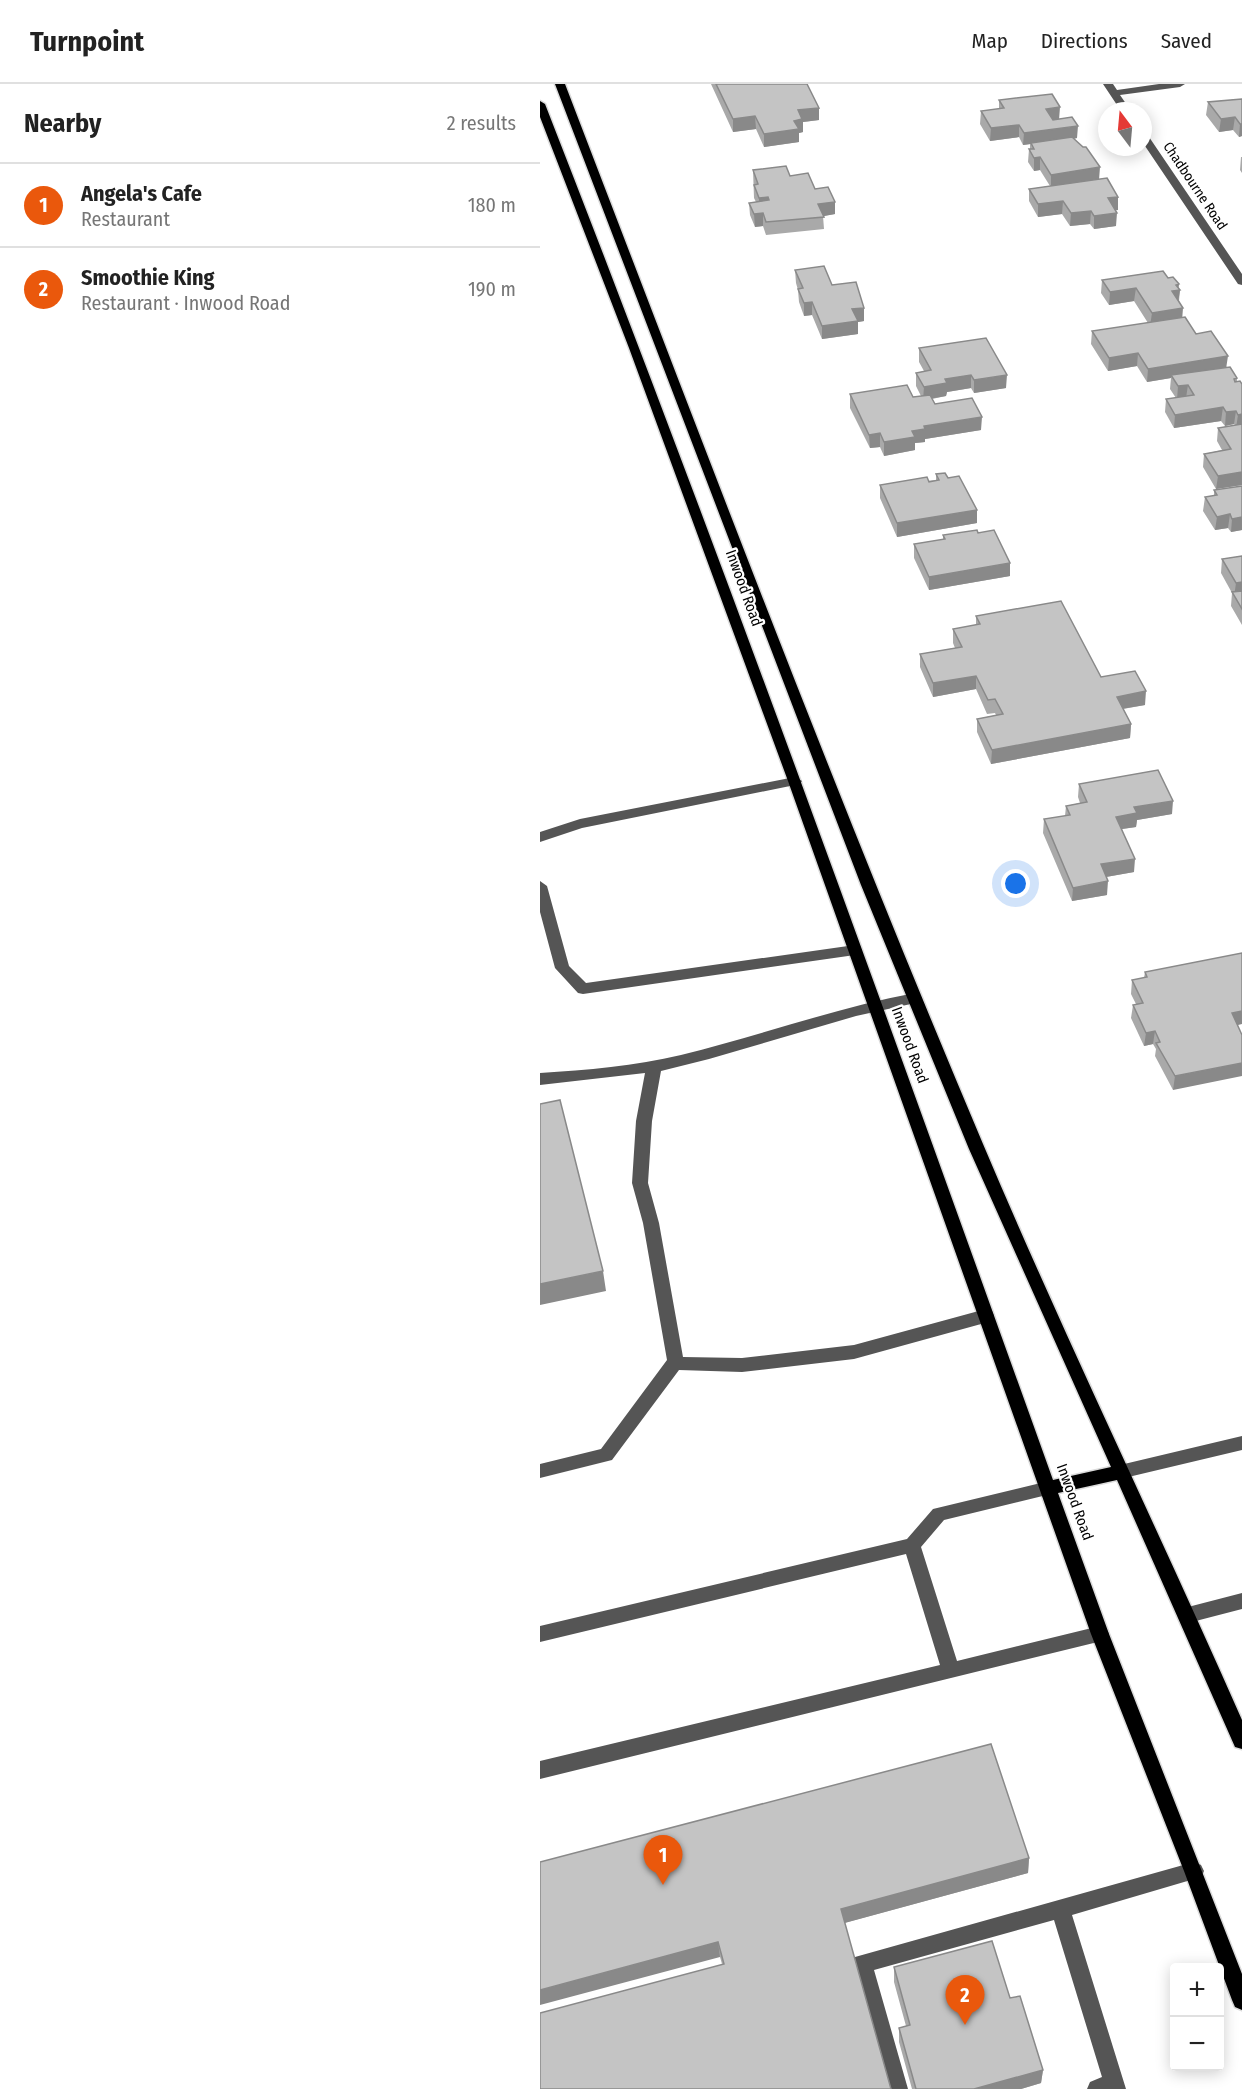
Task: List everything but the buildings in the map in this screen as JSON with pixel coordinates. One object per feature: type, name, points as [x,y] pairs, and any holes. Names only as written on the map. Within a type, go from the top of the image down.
[{"type":"main road","points":[[540,97],[561,89]]},
{"type":"main road","name":"Inwood Road","points":[[561,89],[844,824],[978,1151],[1120,1472],[1188,1615],[1242,1741]]},
{"type":"main road","name":"Inwood Road","points":[[540,104],[635,348],[795,782],[1100,1634],[1194,1871],[1242,2000]]},
{"type":"main road","points":[[1049,1488],[1120,1472]]},
{"type":"street","points":[[1108,84],[1120,102]]},
{"type":"street","points":[[1114,93],[1180,84]]},
{"type":"street","name":"Chadbourne Road","points":[[1152,149],[1242,282]]},
{"type":"street","points":[[540,837],[580,824],[795,782]]},
{"type":"street","points":[[540,886],[562,968],[583,989],[855,950]]},
{"type":"street","points":[[540,1079],[623,1073],[682,1060],[875,1004],[915,998]]},
{"type":"street","points":[[540,1471],[606,1455],[674,1364],[651,1223],[640,1183],[644,1121],[654,1066]]},
{"type":"street","points":[[674,1364],[742,1365],[854,1352],[986,1316]]},
{"type":"street","points":[[1120,1472],[1242,1443]]},
{"type":"street","points":[[540,1634],[912,1545],[939,1514],[1049,1488]]},
{"type":"street","points":[[912,1545],[951,1670]]},
{"type":"street","points":[[1188,1615],[1242,1601]]},
{"type":"street","points":[[540,1770],[1100,1634]]},
{"type":"street","points":[[898,2089],[862,1964],[1194,1871]]},
{"type":"street","points":[[1060,1909],[1109,2087]]},
{"type":"place","name":"Angela's Cafe","points":[[663,1885]]},
{"type":"place","name":"Smoothie King","points":[[965,2025]]}]
